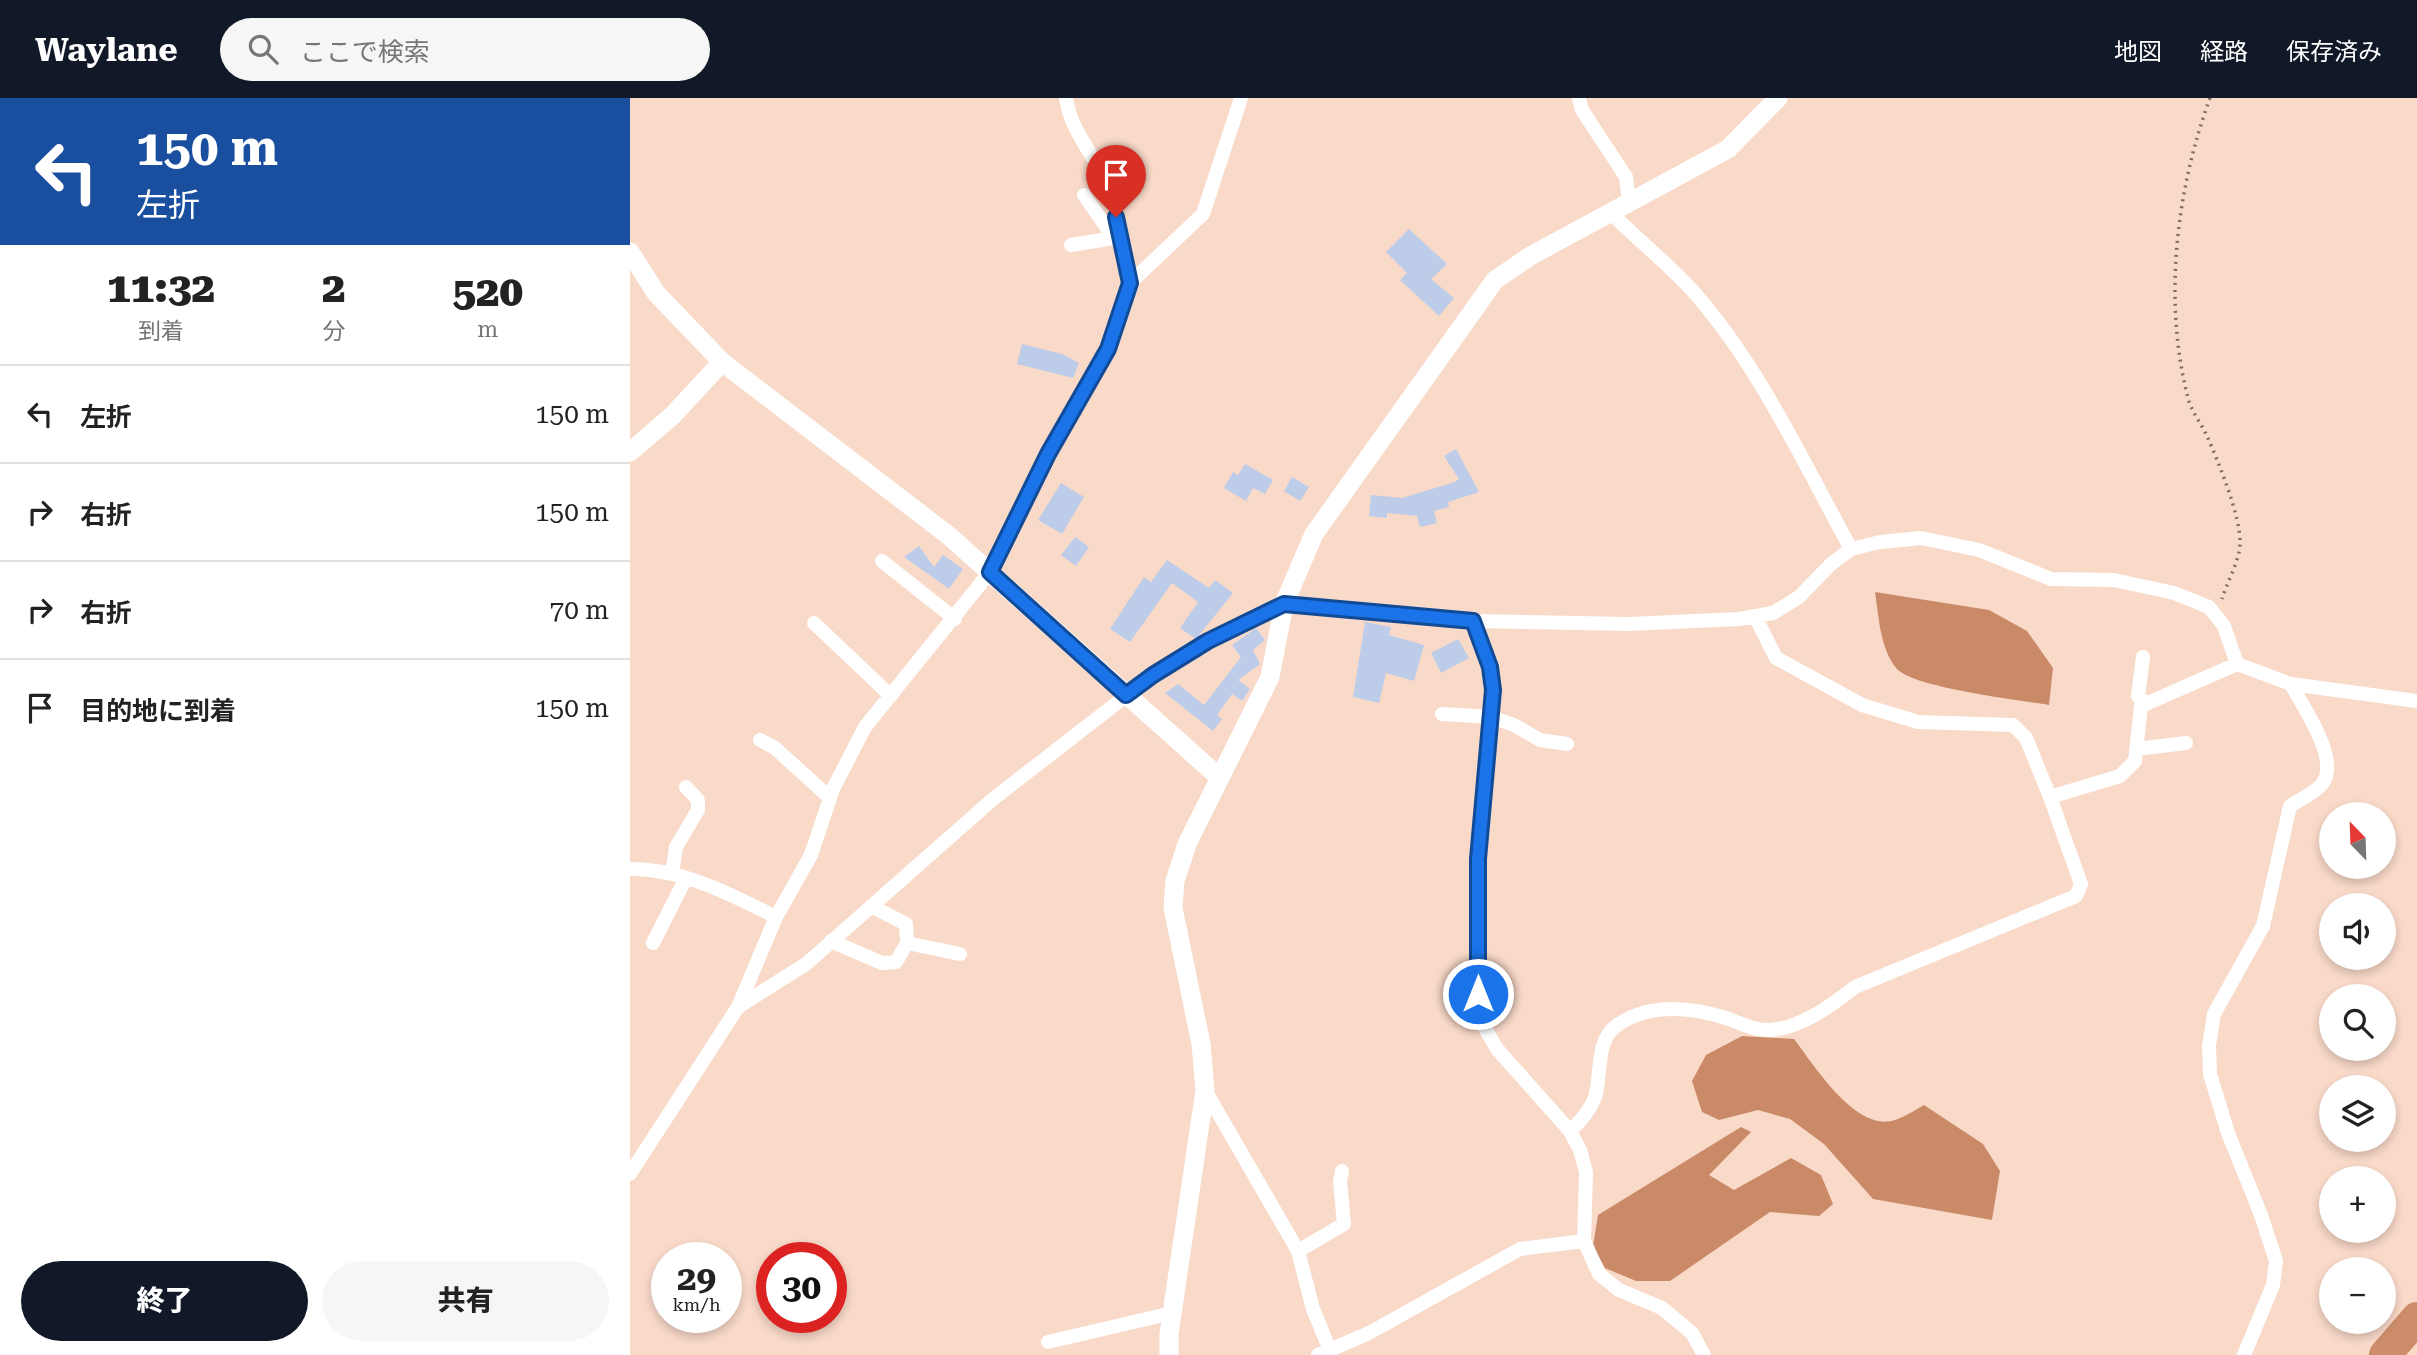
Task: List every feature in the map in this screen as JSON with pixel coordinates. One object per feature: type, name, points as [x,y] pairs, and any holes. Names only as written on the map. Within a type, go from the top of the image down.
[{"type":"street","points":[[1066,98],[1070,121],[1092,155],[1111,196],[1117,238],[1130,283]]},
{"type":"street","points":[[630,1174],[738,1007],[776,917],[811,855],[829,796],[865,727],[955,619],[990,572],[1048,454],[1108,349],[1130,283],[1203,214],[1241,98]]},
{"type":"street","points":[[1579,98],[1581,110],[1626,177],[1629,203]]},
{"type":"street","points":[[1169,1355],[1172,1313],[1205,1090],[1201,1044],[1173,908],[1175,881],[1187,844],[1270,677],[1284,604],[1314,534],[1495,280],[1532,255],[1728,149],[1777,98]]},
{"type":"street","points":[[1084,195],[1117,238]]},
{"type":"street","points":[[1611,213],[1691,290],[1720,325],[1759,383],[1851,549]]},
{"type":"street","points":[[1072,245],[1117,238]]},
{"type":"street","points":[[630,252],[656,293],[722,362],[948,535],[1220,778]]},
{"type":"street","points":[[630,452],[673,416],[722,362]]},
{"type":"street","points":[[738,1007],[806,964],[993,799],[1153,675],[1208,641],[1284,604],[1473,621],[1629,624],[1755,616],[1773,613],[1799,597],[1831,564],[1851,549],[1880,542],[1921,538],[1979,550],[2051,579],[2114,579],[2174,593],[2209,607],[2224,626],[2237,664]]},
{"type":"street","points":[[882,561],[955,619]]},
{"type":"street","points":[[1570,1131],[1585,1118],[1595,1096],[1602,1046],[1615,1027],[1659,1008],[1704,1011],[1762,1030],[1783,1029],[1830,1007],[1855,987],[2076,896],[2081,884],[2026,738],[2013,725],[1918,722],[1861,705],[1776,658],[1755,616]]},
{"type":"street","points":[[1473,621],[1490,667],[1493,690],[1478,859],[1478,1016],[1497,1049],[1570,1131],[1586,1172],[1584,1241],[1599,1274],[1619,1290],[1662,1308],[1692,1333],[1704,1355]]},
{"type":"street","points":[[814,623],[891,696]]},
{"type":"street","points":[[2143,657],[2138,696],[2146,703]]},
{"type":"street","points":[[2050,797],[2120,776],[2135,761],[2141,706],[2237,664],[2291,684],[2417,701]]},
{"type":"street","points":[[2244,1355],[2273,1285],[2276,1261],[2210,1074],[2209,1046],[2214,1014],[2263,926],[2290,806],[2322,784],[2329,765],[2323,744],[2291,684]]},
{"type":"street","points":[[1442,715],[1491,717],[1514,725],[1539,740],[1567,744]]},
{"type":"street","points":[[760,740],[775,748],[829,796]]},
{"type":"street","points":[[2136,750],[2186,743]]},
{"type":"street","points":[[653,943],[679,876],[676,847],[698,810],[698,800],[685,788]]},
{"type":"street","points":[[630,869],[679,876],[713,886],[776,917]]},
{"type":"street","points":[[831,941],[882,963],[896,962],[907,943],[906,924],[871,906]]},
{"type":"street","points":[[907,943],[960,954]]},
{"type":"street","points":[[1205,1090],[1298,1251],[1322,1353],[1369,1333],[1520,1249],[1584,1241]]},
{"type":"street","points":[[1298,1251],[1345,1224],[1340,1181],[1342,1171]]},
{"type":"street","points":[[1048,1342],[1172,1313]]},
{"type":"path","points":[[2210,98],[2194,143],[2183,189],[2175,266],[2178,342],[2188,400],[2206,435],[2232,502],[2240,543],[2216,616]]},
{"type":"shaded area","points":[[1875,592],[1989,610],[2027,631],[2053,668],[2049,705],[1945,687],[1908,676],[1897,669],[1884,643]]},
{"type":"shaded area","points":[[1742,1036],[1794,1039],[1837,1094],[1866,1116],[1880,1121],[1895,1120],[1924,1105],[1983,1144],[2000,1171],[1992,1220],[1873,1199],[1824,1144],[1790,1119],[1758,1110],[1719,1120],[1702,1112],[1692,1081],[1706,1055]]},
{"type":"shaded area","points":[[1741,1127],[1751,1132],[1709,1175],[1734,1190],[1791,1158],[1821,1175],[1833,1204],[1819,1216],[1770,1212],[1670,1281],[1636,1281],[1605,1268],[1593,1246],[1598,1215]]},
{"type":"building","points":[[1409,229],[1447,264],[1431,279],[1454,298],[1439,316],[1400,280],[1407,273],[1386,252]]},
{"type":"building","points":[[1022,344],[1062,354],[1079,363],[1073,378],[1017,364]]},
{"type":"building","points":[[1456,449],[1479,492],[1448,502],[1449,507],[1434,511],[1437,523],[1420,527],[1417,516],[1387,513],[1387,518],[1369,516],[1371,495],[1402,498],[1459,479],[1444,456]]},
{"type":"building","points":[[1245,464],[1273,480],[1265,494],[1253,488],[1246,501],[1224,488],[1233,472],[1238,475]]},
{"type":"building","points":[[1292,477],[1309,487],[1300,501],[1284,491]]},
{"type":"building","points":[[1061,483],[1084,497],[1062,534],[1038,520]]},
{"type":"building","points":[[1075,537],[1089,547],[1076,566],[1061,555]]},
{"type":"building","points":[[919,546],[934,567],[943,555],[963,569],[949,589],[904,557]]},
{"type":"building","points":[[1167,560],[1209,588],[1215,580],[1233,593],[1196,639],[1180,628],[1198,602],[1172,583],[1130,642],[1110,629],[1144,577],[1151,582]]},
{"type":"building","points":[[1365,622],[1391,627],[1389,635],[1424,645],[1414,681],[1386,673],[1379,703],[1353,697]]},
{"type":"building","points":[[1256,628],[1265,640],[1253,650],[1260,664],[1238,680],[1250,689],[1242,701],[1232,694],[1217,715],[1222,719],[1213,731],[1165,693],[1178,684],[1204,705],[1241,657],[1232,645]]},
{"type":"building","points":[[1458,639],[1469,658],[1441,673],[1431,653]]},
{"type":"waterway","points":[[2385,1355],[2417,1318]]},
{"type":"route","points":[[1116,217],[1130,283],[1108,349],[1048,454],[990,572],[1126,695],[1208,641],[1284,604],[1473,621],[1490,667],[1493,690],[1478,859],[1478,994]]}]
